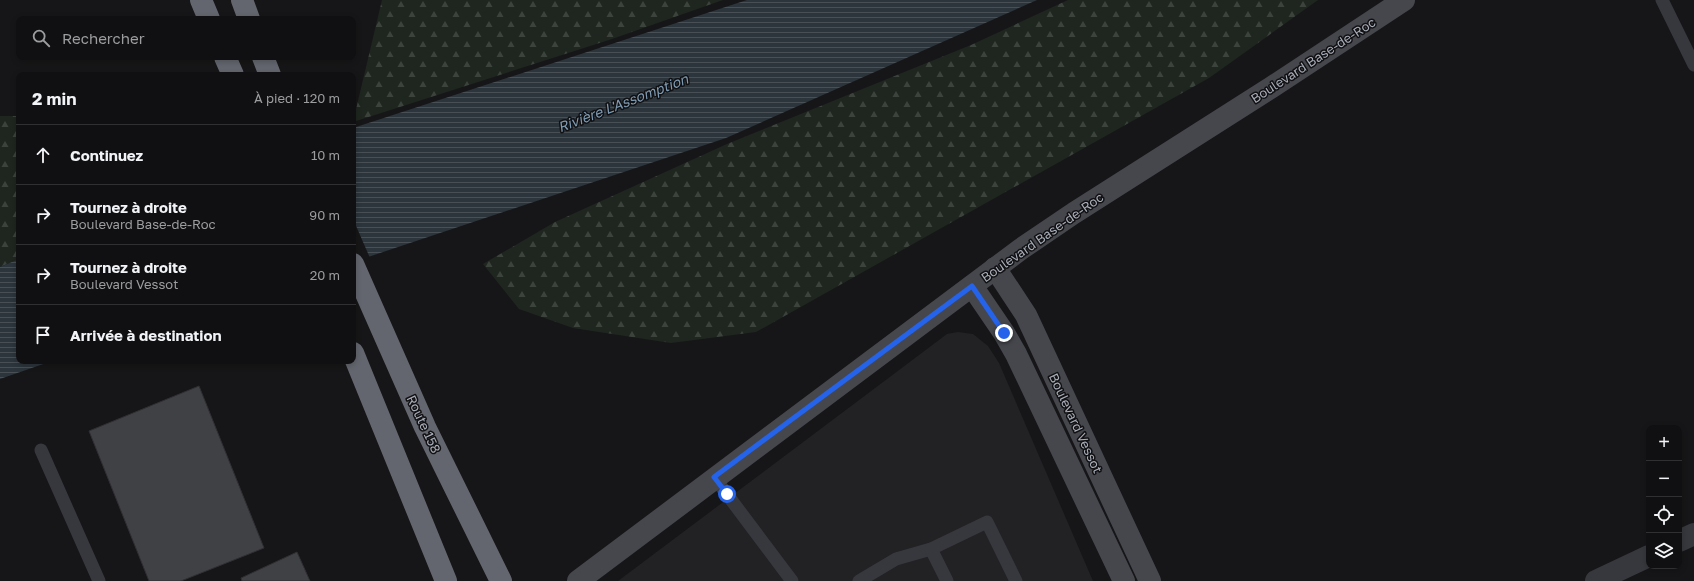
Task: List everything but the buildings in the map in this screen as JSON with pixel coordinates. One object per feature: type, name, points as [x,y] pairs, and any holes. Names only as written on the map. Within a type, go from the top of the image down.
[{"type":"highway","points":[[201,0],[208,16]]},
{"type":"highway","points":[[242,0],[248,16]]},
{"type":"highway","points":[[227,60],[232,72]]},
{"type":"highway","points":[[264,60],[269,72]]},
{"type":"highway","name":"Route 158","points":[[356,271],[425,427],[501,581]]},
{"type":"highway","points":[[356,360],[446,581]]},
{"type":"street","name":"Boulevard Base-de-Roc","points":[[586,575],[714,477],[995,268],[1074,213],[1272,87],[1404,0]]},
{"type":"street","name":"Boulevard Vessot","points":[[995,268],[1026,315],[1150,581]]},
{"type":"street","name":"Boulevard Vessot","points":[[972,286],[1004,333],[1016,354],[1124,581]]},
{"type":"street","points":[[1682,540],[1694,534]]},
{"type":"street","points":[[1596,581],[1646,557]]},
{"type":"lane","points":[[1662,0],[1694,65]]},
{"type":"lane","points":[[41,450],[99,581]]},
{"type":"lane","points":[[714,477],[792,581]]},
{"type":"lane","points":[[865,579],[896,559],[931,548],[987,522],[1016,581]]},
{"type":"lane","points":[[931,548],[947,581]]},
{"type":"shaded area","points":[[958,332],[973,334],[988,346],[999,363],[1093,581],[618,581],[947,334]]},
{"type":"green space","points":[[382,0],[723,0],[612,39],[356,121],[356,109]]},
{"type":"green space","points":[[1068,0],[1318,0],[1209,78],[756,332],[671,343],[573,328],[519,309],[483,264],[555,222],[727,144],[971,45]]},
{"type":"green space","points":[[0,116],[16,116],[16,260],[0,267]]},
{"type":"water","name":"Rivière L'Assomption","points":[[747,0],[1037,0],[726,138],[356,261],[356,127]]},
{"type":"water","points":[[16,260],[16,364],[43,364],[0,379],[0,267]]},
{"type":"pier","points":[[356,226],[370,258],[356,263]]},
{"type":"route","points":[[727,494],[714,477],[972,286],[1004,333]]}]
